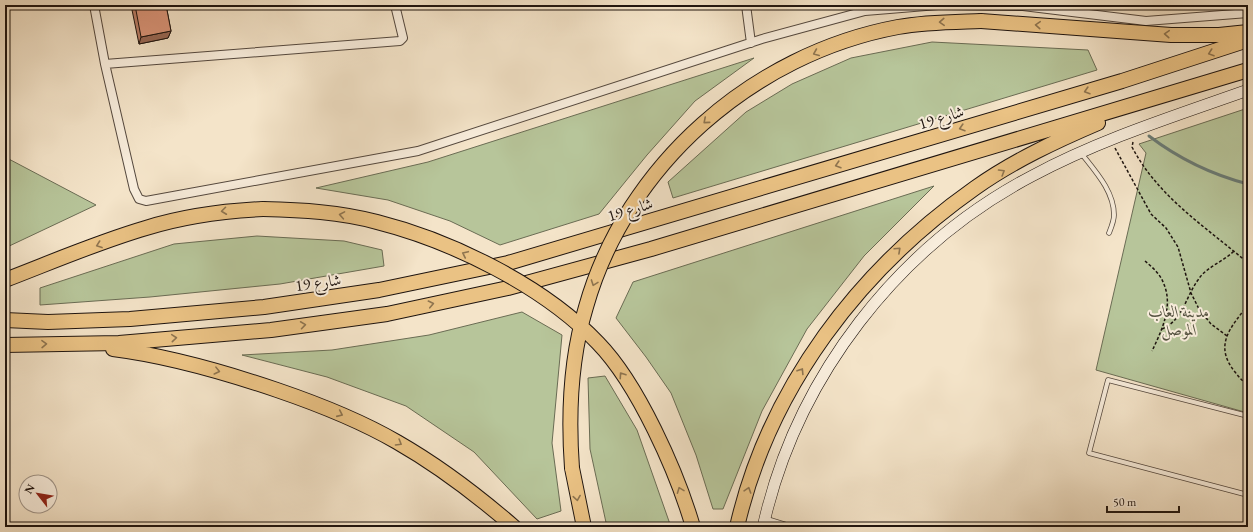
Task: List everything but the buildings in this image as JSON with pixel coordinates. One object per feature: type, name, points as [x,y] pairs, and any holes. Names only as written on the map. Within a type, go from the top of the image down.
[{"type":"highway","points":[[584,527],[572,468],[569,428],[570,391],[576,351],[585,308],[600,268],[624,216],[645,187],[692,134],[743,91],[788,65],[843,42],[898,27],[928,23],[981,21],[1171,35],[1219,35],[1248,32]]},
{"type":"highway","name":"شارع 19","points":[[5,320],[48,322],[130,319],[264,307],[379,290],[508,264],[1114,83],[1248,40]]},
{"type":"highway","points":[[5,345],[120,343],[271,330],[387,314],[508,288],[658,246],[1248,70]]},
{"type":"highway","points":[[737,527],[752,477],[781,407],[820,341],[843,310],[871,278],[919,231],[976,187],[1042,149],[1157,98]]},
{"type":"highway","points":[[5,280],[145,228],[225,211],[263,209],[302,210],[340,214],[377,222],[410,232],[478,260],[551,302],[571,317],[599,344],[622,374],[660,442],[676,478],[694,527]]},
{"type":"highway","points":[[69,344],[141,353],[230,374],[319,405],[364,425],[429,462],[460,483],[514,527]]},
{"type":"main road","points":[[764,523],[785,450],[801,414],[820,380],[866,313],[925,251],[960,222],[1032,176],[1081,152],[1110,140],[1248,90]]},
{"type":"street","points":[[94,5],[105,64],[134,189],[139,199],[146,201],[418,151],[751,43],[865,11],[938,5]]},
{"type":"street","points":[[105,64],[400,42],[403,38],[395,5]]},
{"type":"street","points":[[746,5],[751,43]]},
{"type":"street","points":[[949,5],[1023,6],[1146,21],[1248,13]]},
{"type":"lane","points":[[1081,152],[1099,176],[1113,202],[1114,217],[1109,233]]},
{"type":"lane","points":[[1248,416],[1108,380],[1089,453],[1248,495]]},
{"type":"lane","points":[[764,523],[793,527]]},
{"type":"path","points":[[1136,130],[1132,147],[1142,166],[1186,214],[1248,263]]},
{"type":"path","points":[[1110,140],[1151,214],[1166,228],[1178,247],[1191,293],[1199,309],[1211,324],[1227,336]]},
{"type":"path","points":[[1162,329],[1171,325],[1178,317],[1198,279],[1206,271],[1225,261],[1234,251]]},
{"type":"path","points":[[1146,261],[1164,283],[1167,299],[1162,329],[1152,351]]},
{"type":"path","points":[[1248,305],[1227,336],[1224,350],[1227,362],[1243,382],[1248,385]]},
{"type":"green space","points":[[932,42],[1088,50],[1097,70],[673,198],[668,182],[746,112],[792,84],[851,58]]},
{"type":"green space","points":[[754,58],[695,101],[647,155],[599,214],[500,245],[450,221],[388,200],[316,188],[428,162]]},
{"type":"green space","name":"مدينة العاب الموصل","points":[[1248,108],[1248,413],[1096,370],[1146,153],[1139,144]]},
{"type":"green space","points":[[5,157],[96,205],[5,248]]},
{"type":"green space","points":[[934,186],[864,256],[807,329],[762,411],[723,509],[713,509],[696,455],[671,393],[616,318],[633,282]]},
{"type":"green space","points":[[257,236],[344,241],[382,250],[384,266],[280,284],[150,297],[40,305],[40,288],[174,244]]},
{"type":"green space","points":[[522,312],[562,335],[552,443],[561,511],[537,519],[474,452],[406,406],[327,377],[242,355],[332,350],[429,335]]},
{"type":"green space","points":[[605,376],[637,430],[671,527],[607,527],[590,449],[588,378]]},
{"type":"waterway","points":[[1149,136],[1172,152],[1196,165],[1222,176],[1248,184]]}]
